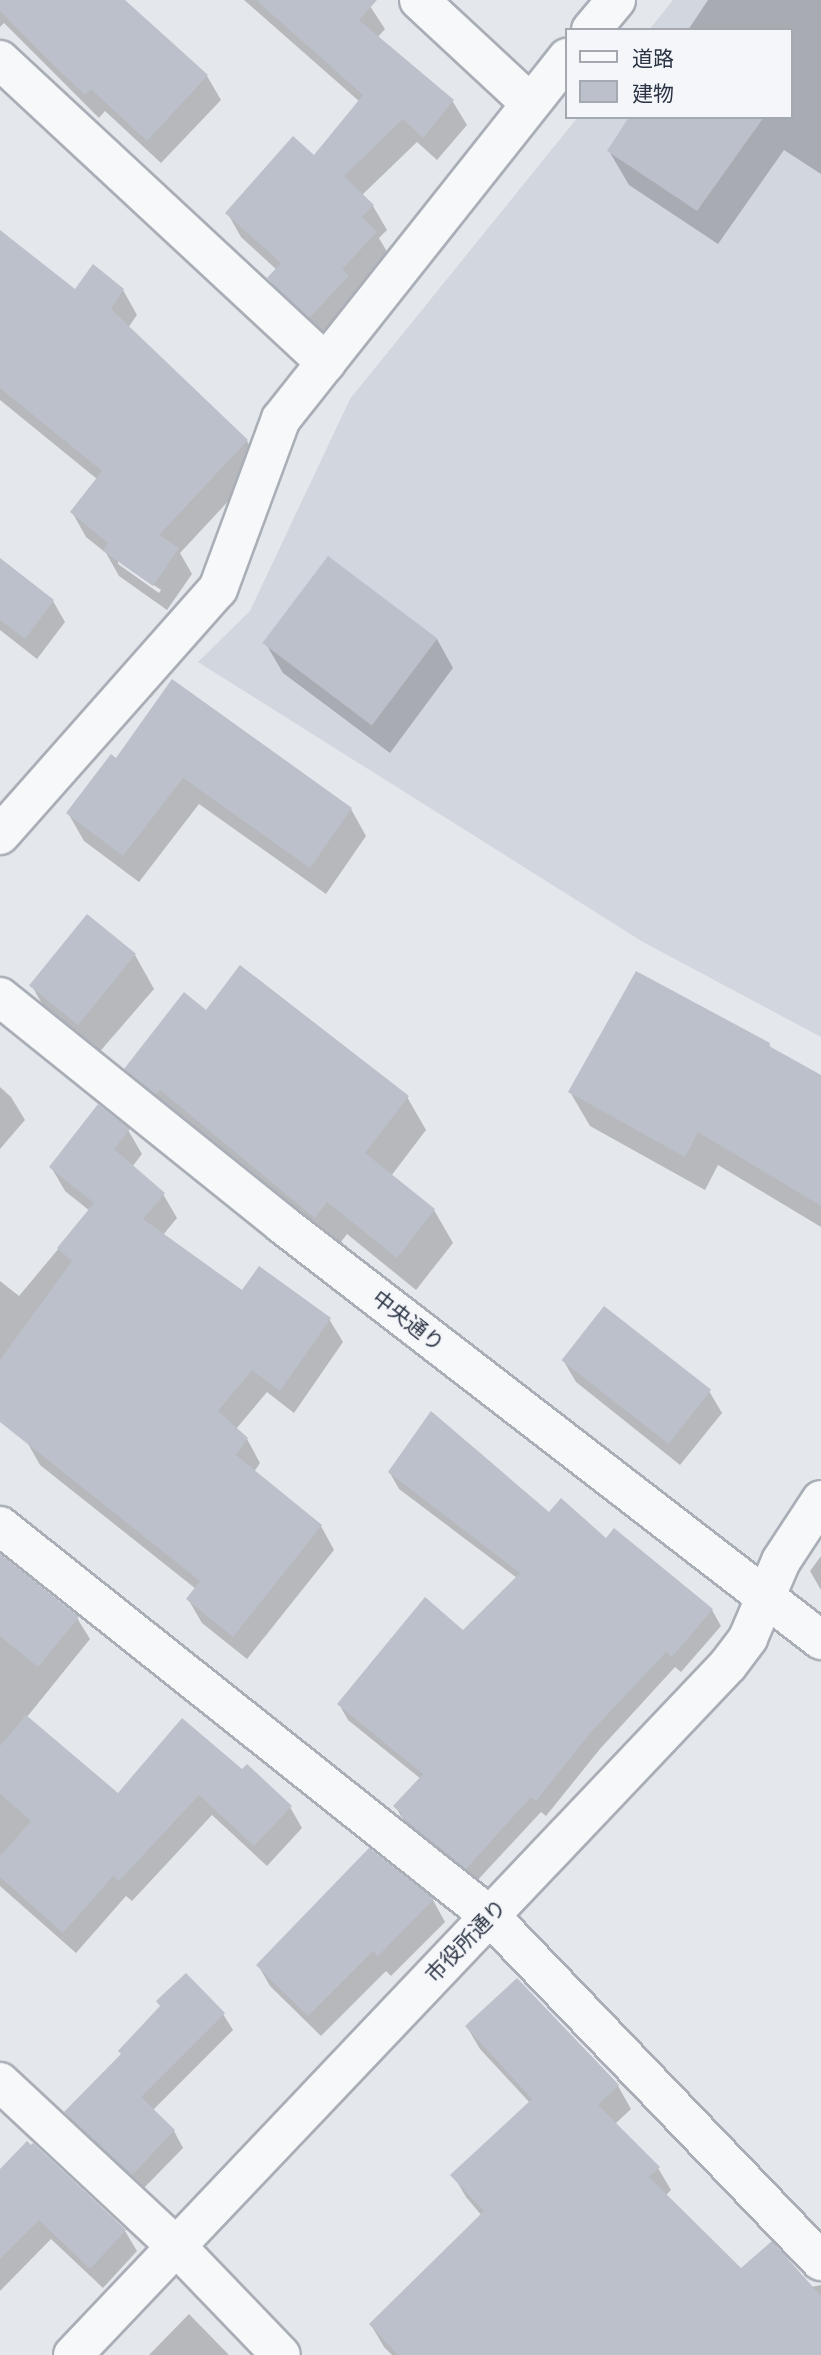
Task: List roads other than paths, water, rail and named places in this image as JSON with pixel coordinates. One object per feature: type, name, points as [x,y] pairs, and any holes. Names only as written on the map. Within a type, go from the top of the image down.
[{"type":"street","points":[[419,0],[530,103]]},
{"type":"street","points":[[593,28],[616,0]]},
{"type":"street","points":[[0,835],[218,589],[281,419],[566,59]]},
{"type":"street","points":[[0,60],[326,362]]},
{"type":"street","name":"中央通り","points":[[0,997],[282,1224],[821,1640]]},
{"type":"street","name":"市役所通り","points":[[73,2355],[728,1665],[748,1638],[764,1595],[781,1561],[821,1500]]},
{"type":"street","points":[[0,1526],[490,1916],[821,2261]]},
{"type":"street","points":[[0,2082],[176,2246],[281,2355]]}]
